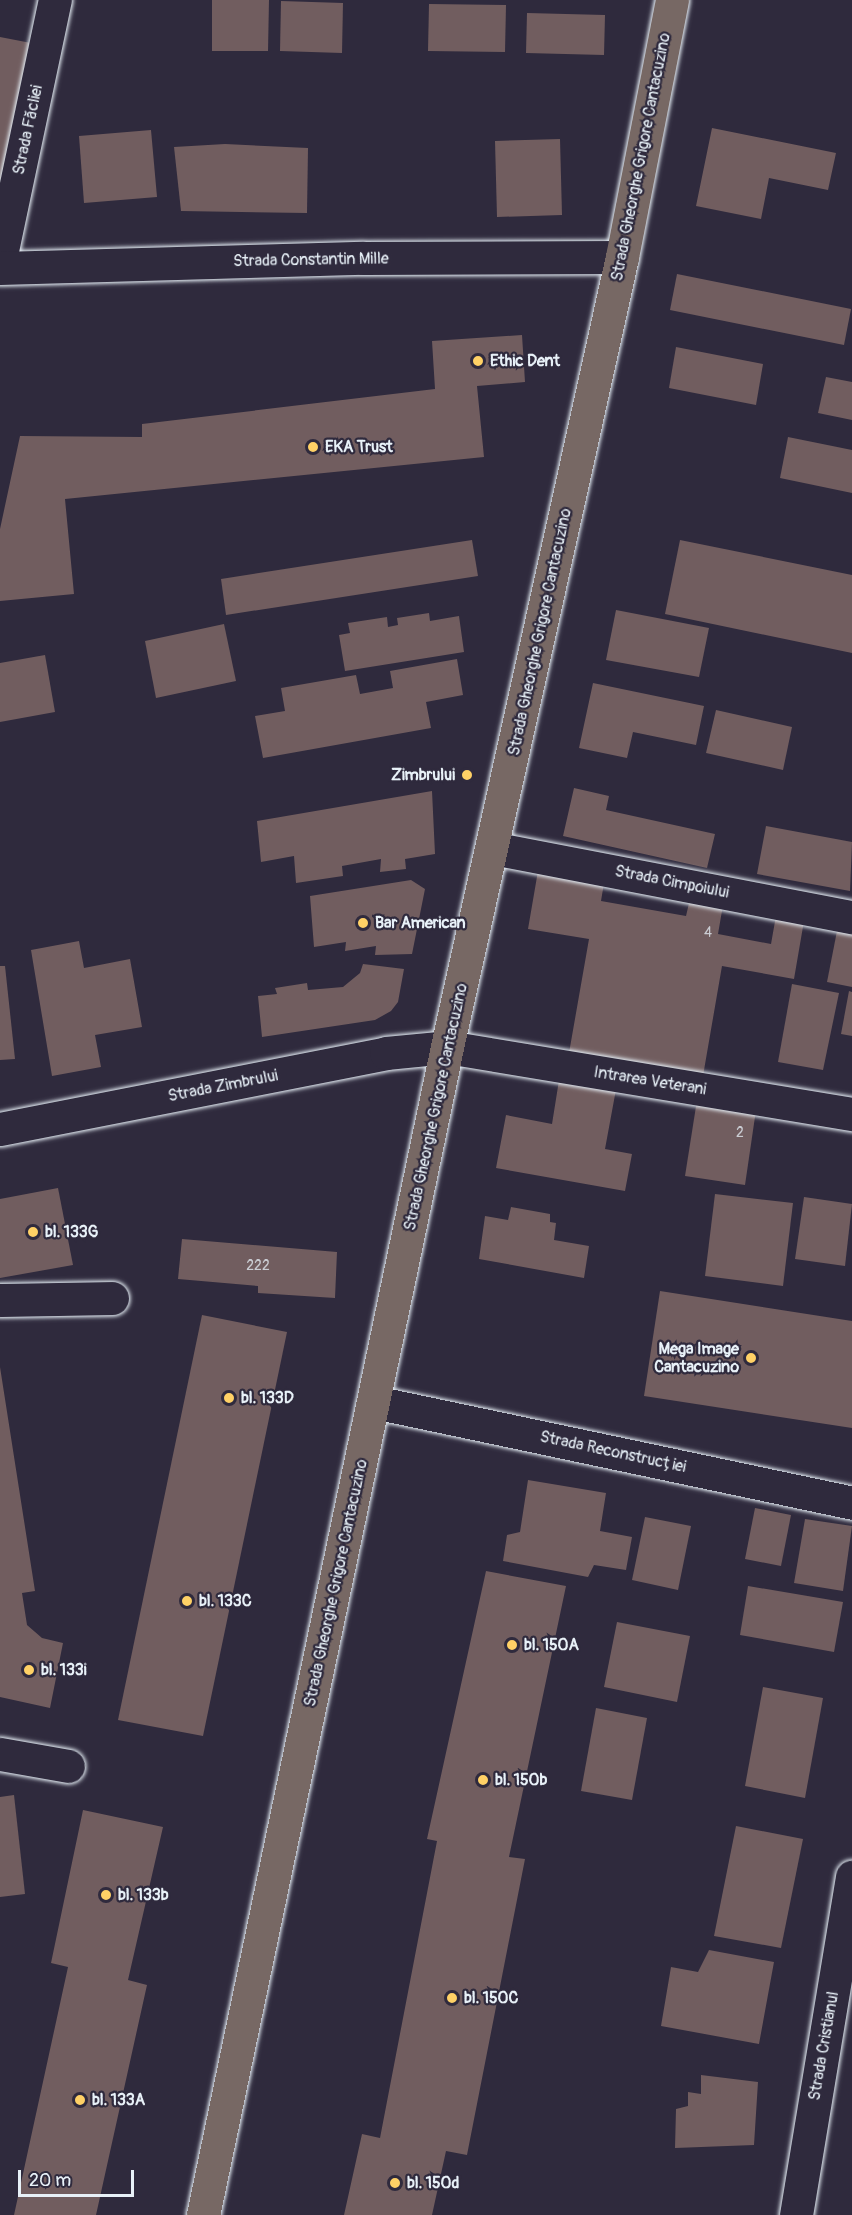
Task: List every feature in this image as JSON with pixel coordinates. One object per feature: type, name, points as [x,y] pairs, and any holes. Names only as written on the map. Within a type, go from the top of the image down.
[{"type":"main road","name":"Strada Gheorghe Grigore Cantacuzino","points":[[203,2215],[447,1047],[622,257],[672,0]]},
{"type":"street","name":"Strada Făcliei","points":[[0,260],[55,0]]},
{"type":"street","name":"Strada Constantin Mille","points":[[0,267],[363,258],[622,257]]},
{"type":"street","name":"Strada Cimpoiului","points":[[492,848],[852,917]]},
{"type":"street","name":"Intrarea Veterani","points":[[447,1047],[852,1114]]},
{"type":"street","name":"Strada Zimbrului","points":[[0,1129],[386,1053],[447,1047]]},
{"type":"street","points":[[0,1300],[112,1298]]},
{"type":"street","name":"Strada Reconstrucției","points":[[374,1401],[852,1503]]},
{"type":"street","points":[[0,1754],[68,1766]]},
{"type":"street","name":"Strada Cristianul","points":[[796,2215],[852,1877]]},
{"type":"building","points":[[212,0],[269,0],[268,51],[212,51]]},
{"type":"building","points":[[281,1],[343,3],[342,53],[280,51]]},
{"type":"building","points":[[429,4],[506,5],[505,52],[428,51]]},
{"type":"building","points":[[527,13],[605,15],[604,55],[526,53]]},
{"type":"building","points":[[0,37],[31,43],[0,187]]},
{"type":"building","points":[[712,128],[836,153],[828,190],[769,178],[761,219],[696,206]]},
{"type":"building","points":[[151,130],[157,197],[84,203],[79,136]]},
{"type":"building","points":[[560,139],[562,215],[497,217],[495,141]]},
{"type":"building","points":[[225,144],[308,148],[307,213],[181,211],[174,147]]},
{"type":"building","points":[[677,274],[851,309],[844,345],[670,310]]},
{"type":"building","points":[[522,335],[525,382],[477,386],[484,457],[65,499],[74,594],[0,601],[0,529],[20,436],[142,437],[142,424],[435,389],[432,341]]},
{"type":"building","points":[[676,347],[763,364],[756,405],[669,388]]},
{"type":"building","points":[[826,377],[852,382],[852,420],[818,413]]},
{"type":"building","points":[[788,437],[852,450],[852,493],[780,478]]},
{"type":"building","points":[[472,540],[478,576],[226,615],[221,579]]},
{"type":"building","points":[[680,540],[852,575],[852,653],[665,614]]},
{"type":"building","points":[[616,610],[709,628],[699,677],[606,660]]},
{"type":"building","points":[[429,613],[430,621],[459,616],[464,652],[345,671],[339,635],[350,633],[348,623],[387,617],[388,627],[398,625],[397,618]]},
{"type":"building","points":[[224,624],[236,681],[156,698],[145,641]]},
{"type":"building","points":[[45,655],[55,712],[0,722],[0,663]]},
{"type":"building","points":[[457,659],[463,695],[426,702],[431,728],[263,758],[255,716],[285,711],[281,688],[356,675],[360,694],[393,688],[390,671]]},
{"type":"building","points":[[593,683],[704,706],[696,745],[633,732],[627,758],[579,748]]},
{"type":"building","points":[[716,710],[792,727],[783,770],[706,753]]},
{"type":"building","points":[[574,788],[609,796],[606,810],[715,834],[707,868],[563,836]]},
{"type":"building","points":[[432,791],[435,854],[405,859],[406,869],[380,872],[381,859],[342,866],[343,876],[296,883],[294,856],[261,862],[257,821]]},
{"type":"building","points":[[766,826],[852,842],[850,891],[757,874]]},
{"type":"building","points":[[539,865],[605,877],[601,901],[686,916],[690,899],[723,905],[718,934],[771,944],[777,910],[805,915],[794,979],[722,966],[703,1076],[569,1053],[589,939],[528,929]]},
{"type":"building","points":[[411,880],[425,889],[412,954],[375,955],[376,946],[345,951],[346,942],[314,947],[310,896]]},
{"type":"building","points":[[837,931],[852,934],[852,987],[827,982]]},
{"type":"building","points":[[79,941],[84,968],[130,959],[142,1027],[95,1035],[101,1067],[52,1076],[31,950]]},
{"type":"building","points":[[363,964],[404,969],[398,1002],[391,1011],[375,1020],[262,1037],[258,996],[277,994],[275,988],[307,983],[308,990],[343,987],[360,973]]},
{"type":"building","points":[[0,966],[5,966],[15,1059],[0,1060]]},
{"type":"building","points":[[792,984],[839,993],[823,1070],[778,1062]]},
{"type":"building","points":[[849,991],[852,992],[852,1036],[841,1034]]},
{"type":"building","points":[[560,1074],[617,1084],[605,1149],[632,1154],[625,1191],[496,1168],[506,1115],[552,1124]]},
{"type":"building","points":[[697,1100],[756,1110],[745,1185],[685,1176]]},
{"type":"building","name":"bl. 133G","points":[[58,1188],[73,1265],[0,1278],[0,1199]]},
{"type":"building","points":[[715,1194],[793,1203],[783,1286],[705,1276]]},
{"type":"building","points":[[804,1197],[852,1204],[845,1266],[795,1259]]},
{"type":"building","points":[[511,1207],[550,1214],[550,1222],[556,1223],[554,1240],[589,1246],[584,1278],[479,1259],[485,1216],[508,1220]]},
{"type":"building","points":[[182,1239],[337,1252],[335,1298],[258,1293],[258,1286],[178,1279]]},
{"type":"building","name":"Mega Image Cantacuzino","points":[[660,1291],[852,1321],[852,1428],[644,1396]]},
{"type":"building","name":"bl. 133C","points":[[202,1315],[287,1332],[203,1736],[118,1720]]},
{"type":"building","points":[[0,1367],[35,1591],[22,1593],[27,1625],[42,1638],[63,1643],[50,1708],[0,1697]]},
{"type":"building","points":[[528,1480],[606,1493],[600,1531],[632,1537],[626,1570],[594,1565],[588,1577],[503,1561],[507,1535],[520,1532]]},
{"type":"building","points":[[755,1508],[791,1515],[781,1566],[745,1559]]},
{"type":"building","points":[[645,1517],[691,1526],[678,1590],[632,1580]]},
{"type":"building","points":[[805,1519],[852,1526],[843,1591],[794,1583]]},
{"type":"building","points":[[486,1571],[566,1586],[509,1857],[525,1859],[467,2155],[446,2151],[432,2215],[344,2215],[362,2134],[380,2138],[437,1841],[427,1839]]},
{"type":"building","points":[[748,1586],[843,1602],[834,1652],[740,1635]]},
{"type":"building","points":[[617,1622],[690,1636],[677,1702],[604,1687]]},
{"type":"building","points":[[763,1687],[823,1698],[805,1798],[745,1786]]},
{"type":"building","points":[[596,1708],[647,1718],[632,1800],[581,1791]]},
{"type":"building","points":[[14,1795],[25,1894],[0,1897],[0,1797]]},
{"type":"building","name":"bl. 133A","points":[[83,1810],[163,1827],[128,1980],[147,1985],[96,2215],[14,2215],[68,1967],[51,1963]]},
{"type":"building","points":[[736,1826],[803,1839],[781,1948],[714,1936]]},
{"type":"building","points":[[709,1950],[774,1962],[759,2044],[661,2026],[671,1967],[698,1972]]},
{"type":"building","points":[[701,2075],[758,2082],[754,2145],[675,2148],[676,2109],[688,2106],[688,2092],[701,2094]]},
{"type":"place","name":"Ethic Dent","points":[[478,361]]},
{"type":"place","name":"EKA Trust","points":[[313,447]]},
{"type":"place","name":"Zimbrului","points":[[467,775]]},
{"type":"place","name":"Bar American","points":[[363,923]]},
{"type":"place","name":"bl. 133G","points":[[33,1232]]},
{"type":"place","name":"Mega Image Cantacuzino","points":[[751,1358]]},
{"type":"place","name":"bl. 133D","points":[[229,1398]]},
{"type":"place","name":"bl. 133C","points":[[187,1601]]},
{"type":"place","name":"bl. 150A","points":[[512,1645]]},
{"type":"place","name":"bl. 133i","points":[[29,1670]]},
{"type":"place","name":"bl. 150b","points":[[483,1780]]},
{"type":"place","name":"bl. 133b","points":[[106,1895]]},
{"type":"place","name":"bl. 150C","points":[[452,1998]]},
{"type":"place","name":"bl. 133A","points":[[80,2100]]},
{"type":"place","name":"bl. 150d","points":[[395,2183]]}]
